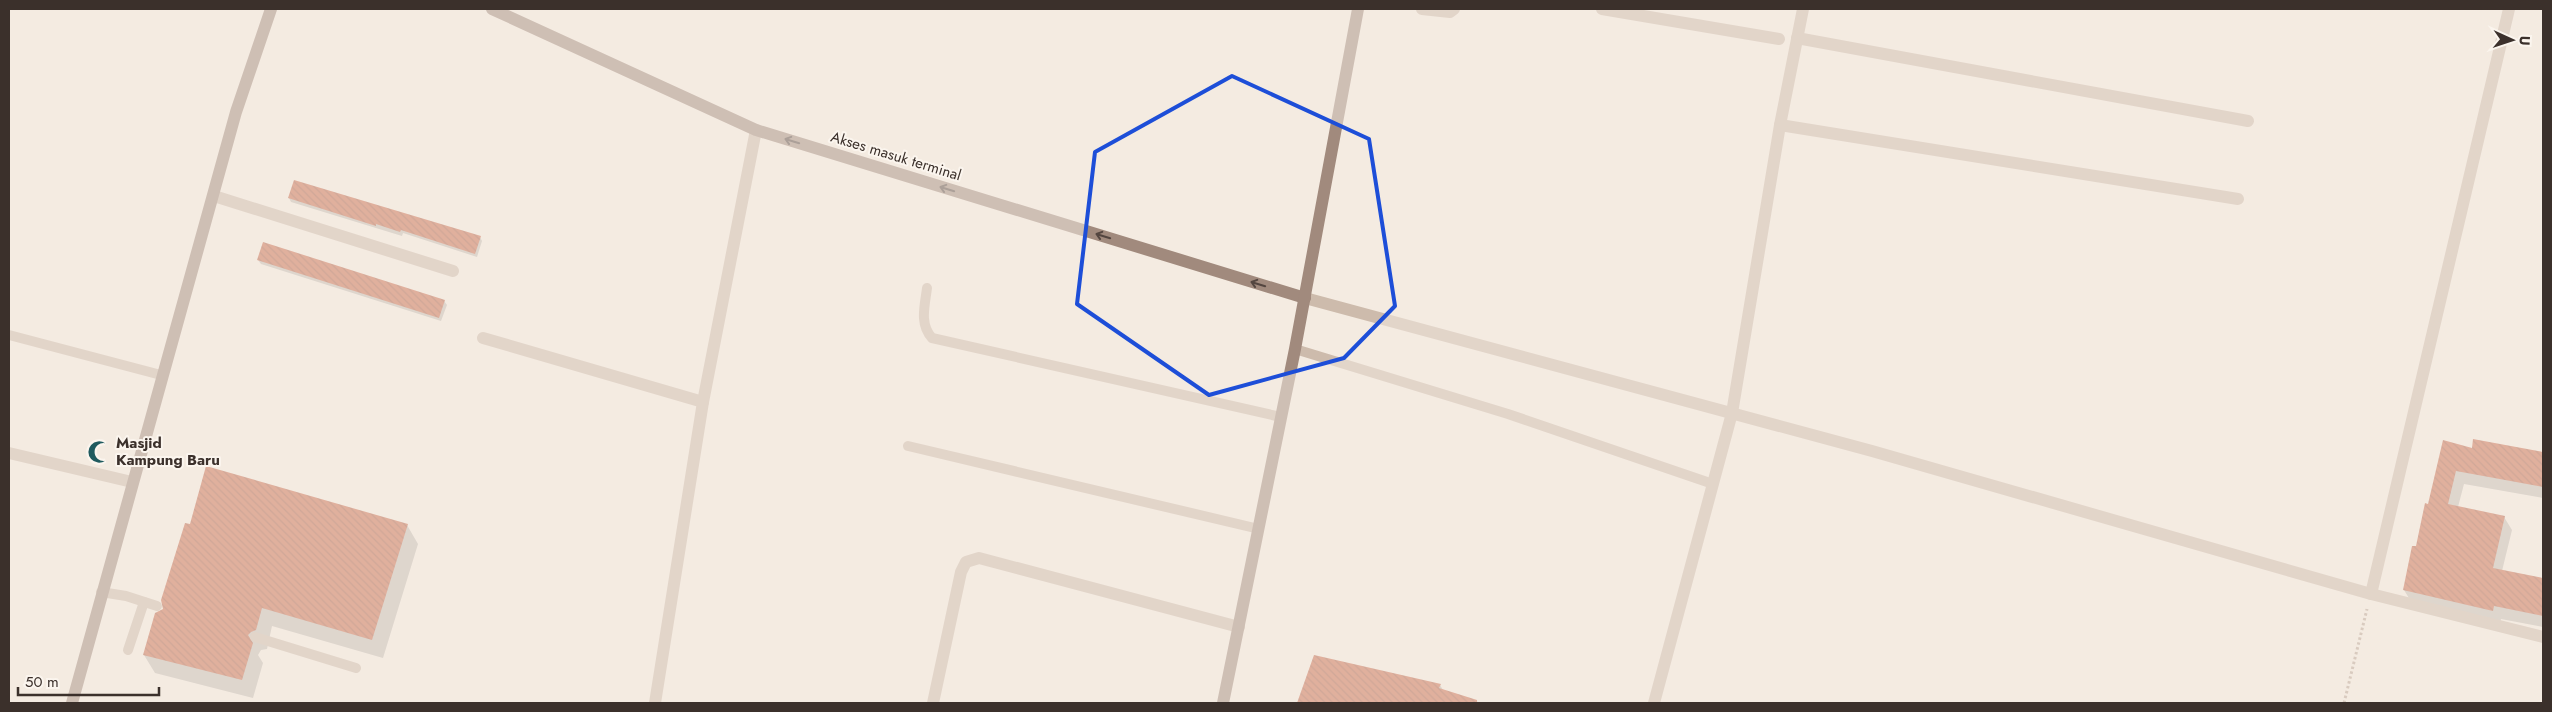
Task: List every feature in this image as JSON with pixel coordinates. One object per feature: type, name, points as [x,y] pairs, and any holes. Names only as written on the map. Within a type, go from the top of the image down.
[{"type":"street","points":[[72,703],[161,375],[214,196],[236,112],[271,9]]},
{"type":"street","name":"Akses masuk terminal","points":[[495,9],[756,130],[1305,298]]},
{"type":"street","points":[[1223,703],[1305,298],[1324,184],[1358,9]]},
{"type":"street","points":[[1422,9],[1443,13],[1454,9]]},
{"type":"street","points":[[1602,9],[1779,39]]},
{"type":"street","points":[[1654,703],[1732,412],[1780,125],[1803,9]]},
{"type":"street","points":[[2371,594],[2509,9]]},
{"type":"street","points":[[1797,38],[2248,121]]},
{"type":"street","points":[[1780,125],[2238,199]]},
{"type":"street","points":[[655,703],[703,402],[756,130]]},
{"type":"street","points":[[214,196],[453,271]]},
{"type":"street","points":[[1305,298],[1732,412],[2371,594],[2543,637]]},
{"type":"street","points":[[483,338],[703,402]]},
{"type":"street","points":[[9,454],[132,482]]},
{"type":"street","points":[[933,703],[961,572],[966,562],[979,558],[1239,627]]},
{"type":"lane","points":[[927,288],[923,322],[926,332],[932,338],[1281,417]]},
{"type":"lane","points":[[9,335],[161,375]]},
{"type":"lane","points":[[1295,349],[1508,414],[1713,484]]},
{"type":"lane","points":[[908,446],[1258,529]]},
{"type":"lane","points":[[101,592],[157,606]]},
{"type":"lane","points":[[128,650],[144,602]]},
{"type":"lane","points":[[255,637],[356,668]]},
{"type":"path","points":[[2344,703],[2371,594]]},
{"type":"highlighted area","points":[[1232,76],[1369,139],[1395,306],[1344,358],[1209,395],[1077,304],[1095,152]]},
{"type":"building","points":[[294,180],[481,236],[475,254],[401,230],[400,232],[376,224],[376,226],[288,198]]},
{"type":"building","points":[[263,242],[445,300],[439,318],[257,260]]},
{"type":"building","points":[[2473,439],[2543,452],[2543,487],[2456,471],[2448,504],[2505,516],[2493,568],[2543,578],[2543,616],[2494,606],[2493,611],[2403,590],[2412,546],[2416,546],[2425,503],[2428,504],[2443,440],[2472,448]]},
{"type":"building","points":[[206,466],[408,524],[372,640],[262,608],[256,630],[248,635],[253,643],[242,680],[143,655],[155,613],[163,609],[161,600],[185,523],[190,524]]},
{"type":"building","points":[[1314,655],[1441,684],[1439,688],[1477,700],[1477,703],[1297,703]]},
{"type":"place","name":"Masjid Kampung Baru","points":[[99,452]]}]
